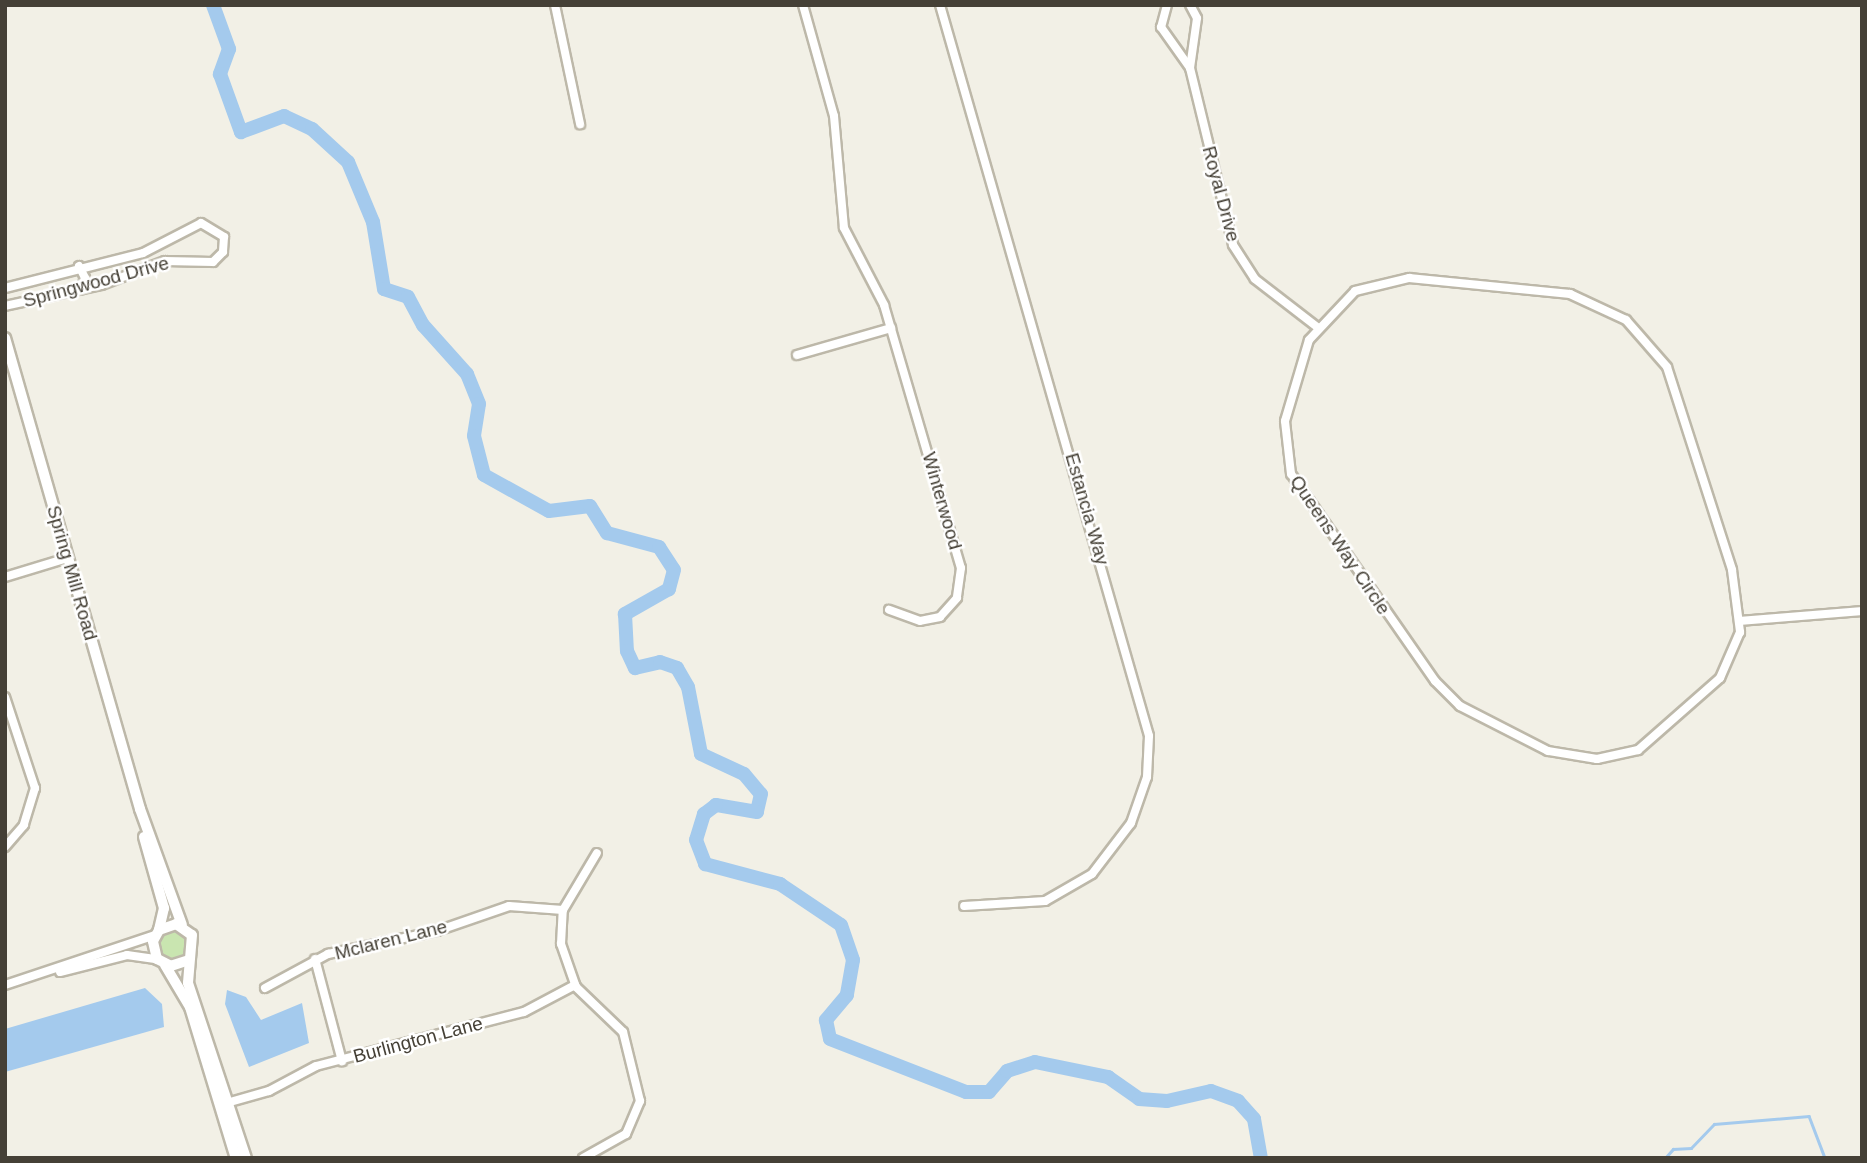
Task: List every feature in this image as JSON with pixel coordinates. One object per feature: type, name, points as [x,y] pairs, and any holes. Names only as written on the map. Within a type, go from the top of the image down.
[{"type":"street","points":[[555,5],[580,124]]},
{"type":"street","name":"Winterwood","points":[[803,5],[834,116],[844,228],[891,328],[962,575],[957,598],[940,617],[920,621],[889,610]]},
{"type":"street","name":"Estancia Way","points":[[940,5],[1149,736],[1147,777],[1131,823],[1093,874],[1045,901],[964,906]]},
{"type":"street","name":"Royal Drive","points":[[1167,5],[1161,27],[1190,68],[1233,245],[1255,279],[1317,327]]},
{"type":"street","name":"Royal Drive","points":[[1190,5],[1197,18],[1190,68]]},
{"type":"street","name":"Springwood Drive","points":[[5,288],[79,266],[143,253],[201,223],[219,230],[225,244],[213,262],[165,261],[81,289],[5,306]]},
{"type":"street","points":[[79,266],[81,289]]},
{"type":"street","name":"Queens Way Circle","points":[[1409,278],[1543,288],[1626,320],[1651,343],[1673,381],[1732,570],[1740,621],[1735,654],[1720,678],[1655,739],[1617,757],[1548,751],[1460,706],[1403,637],[1286,462],[1283,435],[1295,370],[1317,327],[1362,288],[1409,278]]},
{"type":"street","points":[[797,355],[891,328]]},
{"type":"street","name":"Spring Mill Road","points":[[5,338],[140,809],[164,908],[157,932],[161,962]]},
{"type":"street","points":[[5,577],[67,558]]},
{"type":"street","points":[[1740,621],[1862,611]]},
{"type":"street","points":[[5,696],[35,788],[24,825],[5,847]]},
{"type":"street","name":"Spring Mill Road","points":[[140,809],[182,925],[195,941],[189,960]]},
{"type":"street","points":[[583,1158],[620,1139],[635,1121],[639,1084],[623,1032],[575,985],[561,944],[563,910],[597,853]]},
{"type":"street","name":"Mclaren Lane","points":[[265,988],[315,960],[521,903],[563,910]]},
{"type":"street","points":[[36,976],[182,925]]},
{"type":"street","points":[[5,985],[127,955],[161,962],[189,960],[188,983],[225,1103],[236,1158]]},
{"type":"street","points":[[315,960],[342,1061]]},
{"type":"street","points":[[161,962],[190,1007],[246,1158]]},
{"type":"street","name":"Burlington Lane","points":[[225,1103],[342,1061],[524,1012],[575,985]]},
{"type":"green space","points":[[173,932],[183,936],[187,946],[183,956],[173,960],[163,956],[159,946],[163,936]]},
{"type":"water","points":[[145,988],[162,1004],[164,1027],[5,1072],[5,1029]]},
{"type":"water","points":[[227,990],[246,997],[261,1020],[302,1003],[309,1043],[249,1067],[225,1004]]},
{"type":"waterway","points":[[213,5],[229,49],[220,74],[241,132],[284,116],[312,129],[348,162],[373,222],[384,289],[408,297],[423,325],[467,374],[479,404],[474,436],[484,475],[549,511],[590,506],[607,533],[659,547],[674,570],[669,589],[625,614],[627,651],[635,668],[660,662],[677,668],[688,687],[701,754],[744,774],[761,794],[757,812],[716,805],[704,814],[696,840],[705,864],[780,884],[841,925],[853,960],[847,995],[826,1020],[830,1039],[966,1092],[989,1092],[1007,1071],[1035,1062],[1108,1077],[1139,1099],[1167,1101],[1211,1091],[1238,1101],[1254,1119],[1261,1158]]},
{"type":"waterway","points":[[1665,1158],[1673,1149],[1691,1148],[1714,1124],[1809,1116],[1825,1158]]}]
